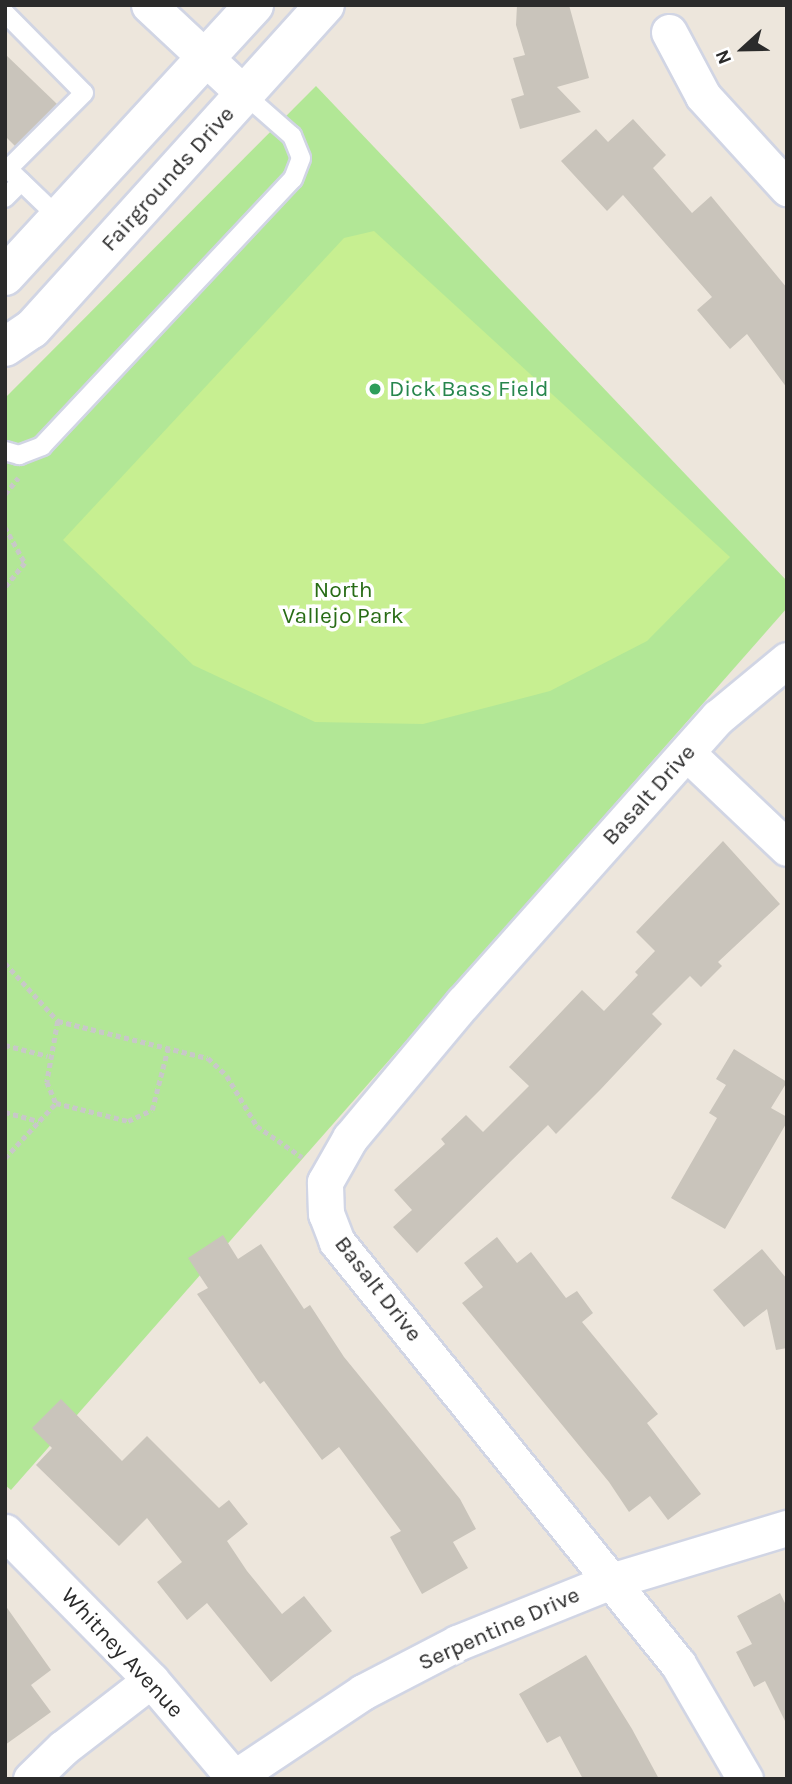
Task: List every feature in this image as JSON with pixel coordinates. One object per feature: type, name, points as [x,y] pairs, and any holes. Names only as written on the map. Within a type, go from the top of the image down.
[{"type":"main road","points":[[5,276],[254,5]]},
{"type":"main road","name":"Fairgrounds Drive","points":[[5,347],[32,329],[325,5]]},
{"type":"street","points":[[149,5],[244,94]]},
{"type":"street","points":[[668,32],[704,96],[787,188]]},
{"type":"street","name":"Basalt Drive","points":[[745,1779],[678,1664],[337,1242],[326,1214],[329,1176],[350,1138],[463,1003],[718,717],[787,660]]},
{"type":"street","points":[[687,753],[787,848]]},
{"type":"street","name":"Serpentine Drive","points":[[235,1778],[363,1692],[457,1643],[611,1581],[787,1528]]},
{"type":"street","name":"Whitney Avenue","points":[[5,1532],[151,1680],[235,1778]]},
{"type":"street","points":[[31,1779],[63,1748],[151,1680]]},
{"type":"lane","points":[[5,13],[83,93],[7,167],[58,217]]},
{"type":"lane","points":[[5,451],[19,455],[42,446],[293,179],[301,158],[292,136],[244,94]]},
{"type":"lane","points":[[5,198],[21,182]]},
{"type":"path","points":[[5,527],[25,563],[5,588]]},
{"type":"path","points":[[5,963],[58,1021],[208,1058],[227,1076],[257,1126],[329,1176]]},
{"type":"path","points":[[56,1103],[47,1082],[48,1056],[58,1021]]},
{"type":"path","points":[[5,1045],[48,1056]]},
{"type":"path","points":[[56,1103],[128,1121],[152,1110],[168,1048]]},
{"type":"path","points":[[5,1158],[56,1103]]},
{"type":"path","points":[[5,1112],[38,1121]]},
{"type":"green space","name":"North Vallejo Park","points":[[316,86],[787,581],[787,608],[11,1490],[5,1485],[5,398]]},
{"type":"green space","name":"Dick Bass Field","points":[[374,231],[730,557],[647,641],[550,691],[423,724],[315,722],[193,665],[63,540],[344,238]]},
{"type":"building","points":[[517,5],[569,5],[589,78],[557,87],[581,112],[520,129],[511,99],[524,95],[513,58],[525,55],[516,25]]},
{"type":"building","points":[[5,54],[57,104],[15,146],[5,136]]},
{"type":"building","points":[[633,119],[666,155],[653,168],[692,213],[711,196],[787,288],[787,388],[747,334],[730,349],[697,310],[712,297],[623,195],[607,211],[561,161],[596,129],[608,142]]},
{"type":"building","points":[[723,841],[780,904],[718,962],[722,966],[701,987],[690,976],[652,1014],[662,1024],[556,1134],[548,1125],[417,1253],[393,1227],[412,1210],[394,1190],[445,1144],[441,1139],[466,1115],[483,1132],[529,1086],[509,1067],[582,990],[604,1011],[638,975],[635,972],[655,951],[636,932]]},
{"type":"building","points":[[734,1049],[787,1082],[771,1108],[787,1117],[787,1122],[725,1229],[671,1198],[717,1118],[709,1113],[726,1085],[716,1079]]},
{"type":"building","points":[[223,1235],[238,1259],[261,1244],[304,1309],[310,1305],[344,1357],[460,1499],[476,1529],[453,1542],[468,1568],[422,1594],[390,1537],[401,1531],[339,1447],[322,1460],[264,1381],[260,1384],[197,1294],[208,1288],[188,1258]]},
{"type":"building","points":[[497,1237],[517,1263],[531,1252],[566,1298],[577,1291],[593,1313],[582,1322],[658,1414],[647,1423],[701,1494],[668,1520],[650,1496],[629,1512],[609,1482],[462,1303],[483,1287],[464,1263]]},
{"type":"building","points":[[762,1249],[787,1279],[787,1348],[776,1350],[767,1309],[744,1327],[713,1290]]},
{"type":"building","points":[[61,1399],[122,1461],[147,1436],[219,1508],[229,1500],[248,1524],[227,1541],[247,1571],[282,1614],[304,1596],[332,1631],[271,1682],[207,1603],[187,1620],[157,1582],[182,1562],[147,1518],[119,1546],[36,1465],[52,1448],[32,1428]]},
{"type":"building","points":[[780,1593],[787,1607],[787,1725],[765,1681],[754,1687],[736,1652],[752,1644],[737,1616]]},
{"type":"building","points":[[5,1605],[51,1670],[31,1685],[51,1712],[5,1745]]},
{"type":"building","points":[[586,1655],[659,1779],[583,1779],[560,1736],[547,1743],[519,1694]]},
{"type":"place","name":"Dick Bass Field","points":[[375,389]]}]
